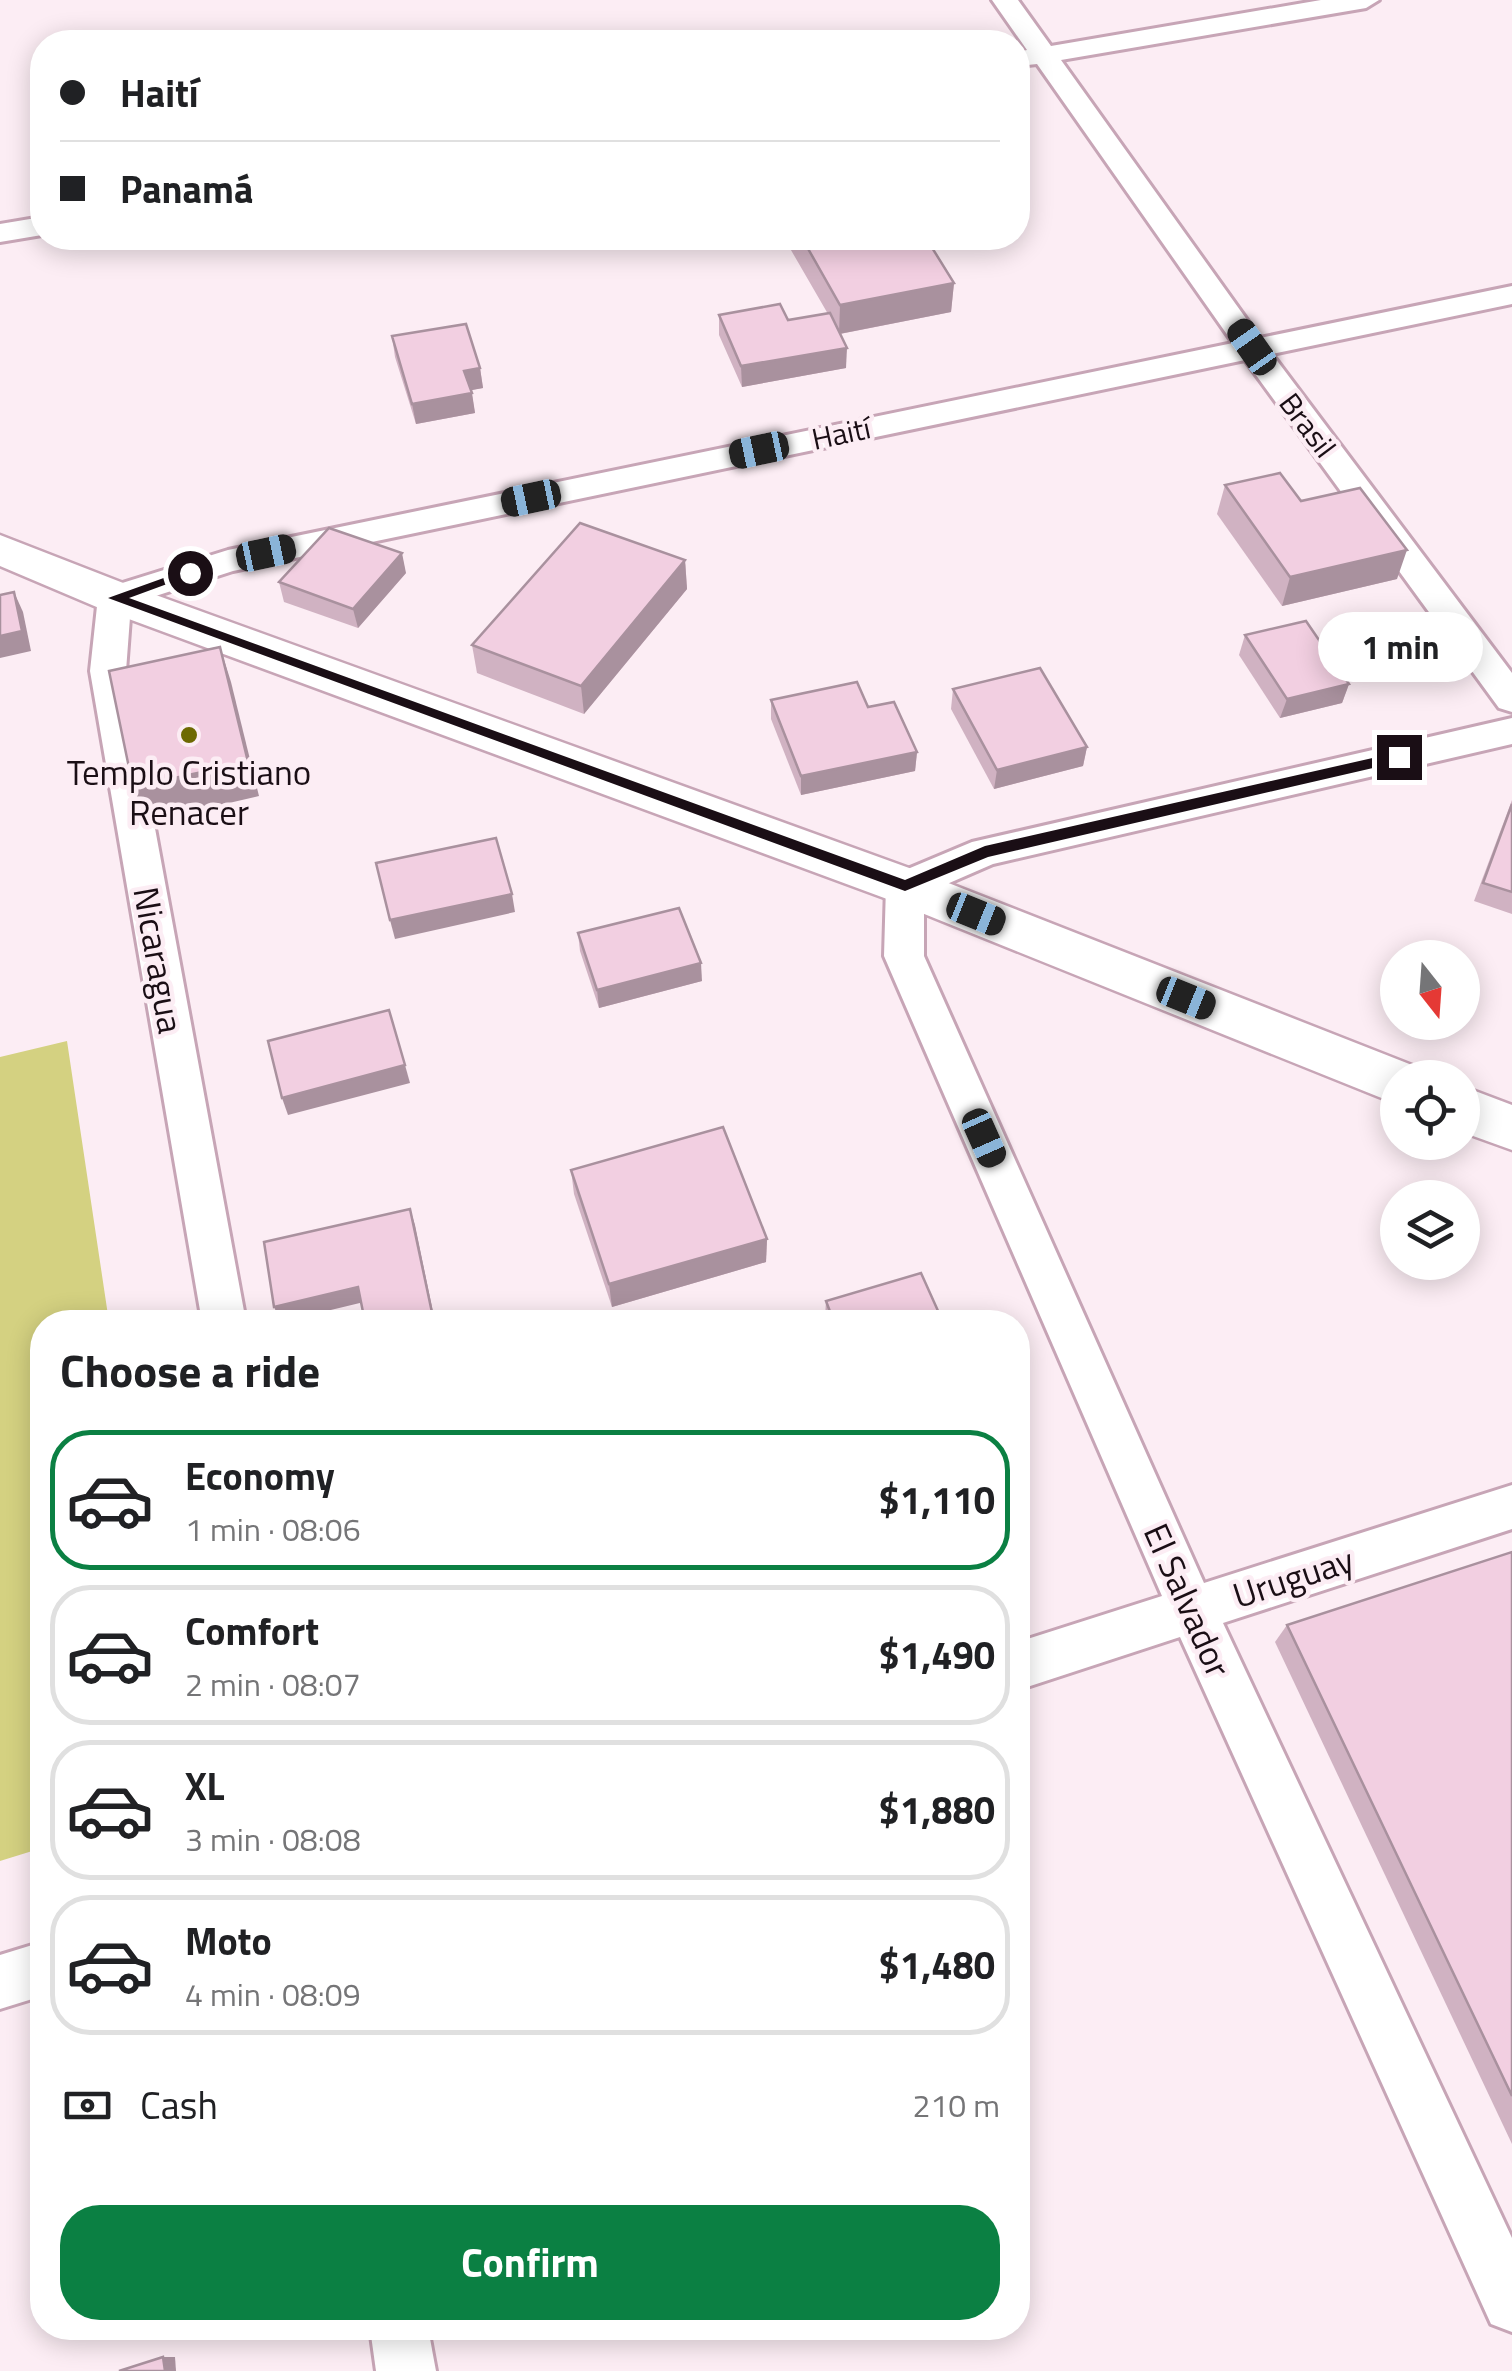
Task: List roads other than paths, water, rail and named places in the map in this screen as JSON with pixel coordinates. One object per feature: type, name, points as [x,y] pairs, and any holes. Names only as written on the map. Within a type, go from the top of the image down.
[{"type":"main road","points":[[0,549],[115,598],[905,886],[1380,1075]]},
{"type":"main road","points":[[1480,1115],[1512,1128]]},
{"type":"street","name":"Brasil","points":[[1005,0],[1018,30]]},
{"type":"street","points":[[1031,58],[1366,0]]},
{"type":"street","name":"Brasil","points":[[1031,58],[1252,347],[1512,699]]},
{"type":"street","points":[[0,233],[30,228]]},
{"type":"street","name":"Haití","points":[[115,598],[228,561],[1512,295]]},
{"type":"street","name":"Nicaragua","points":[[115,598],[108,671],[222,1310]]},
{"type":"street","points":[[905,886],[985,852],[1512,731]]},
{"type":"street","name":"El Salvador","points":[[905,886],[904,956],[1192,1610],[1512,2303]]},
{"type":"street","name":"Uruguay","points":[[1030,1662],[1512,1507]]},
{"type":"street","points":[[0,1982],[30,1972]]},
{"type":"street","points":[[401,2340],[406,2371]]},
{"type":"place","name":"Templo Cristiano Renacer","points":[[189,735]]}]
